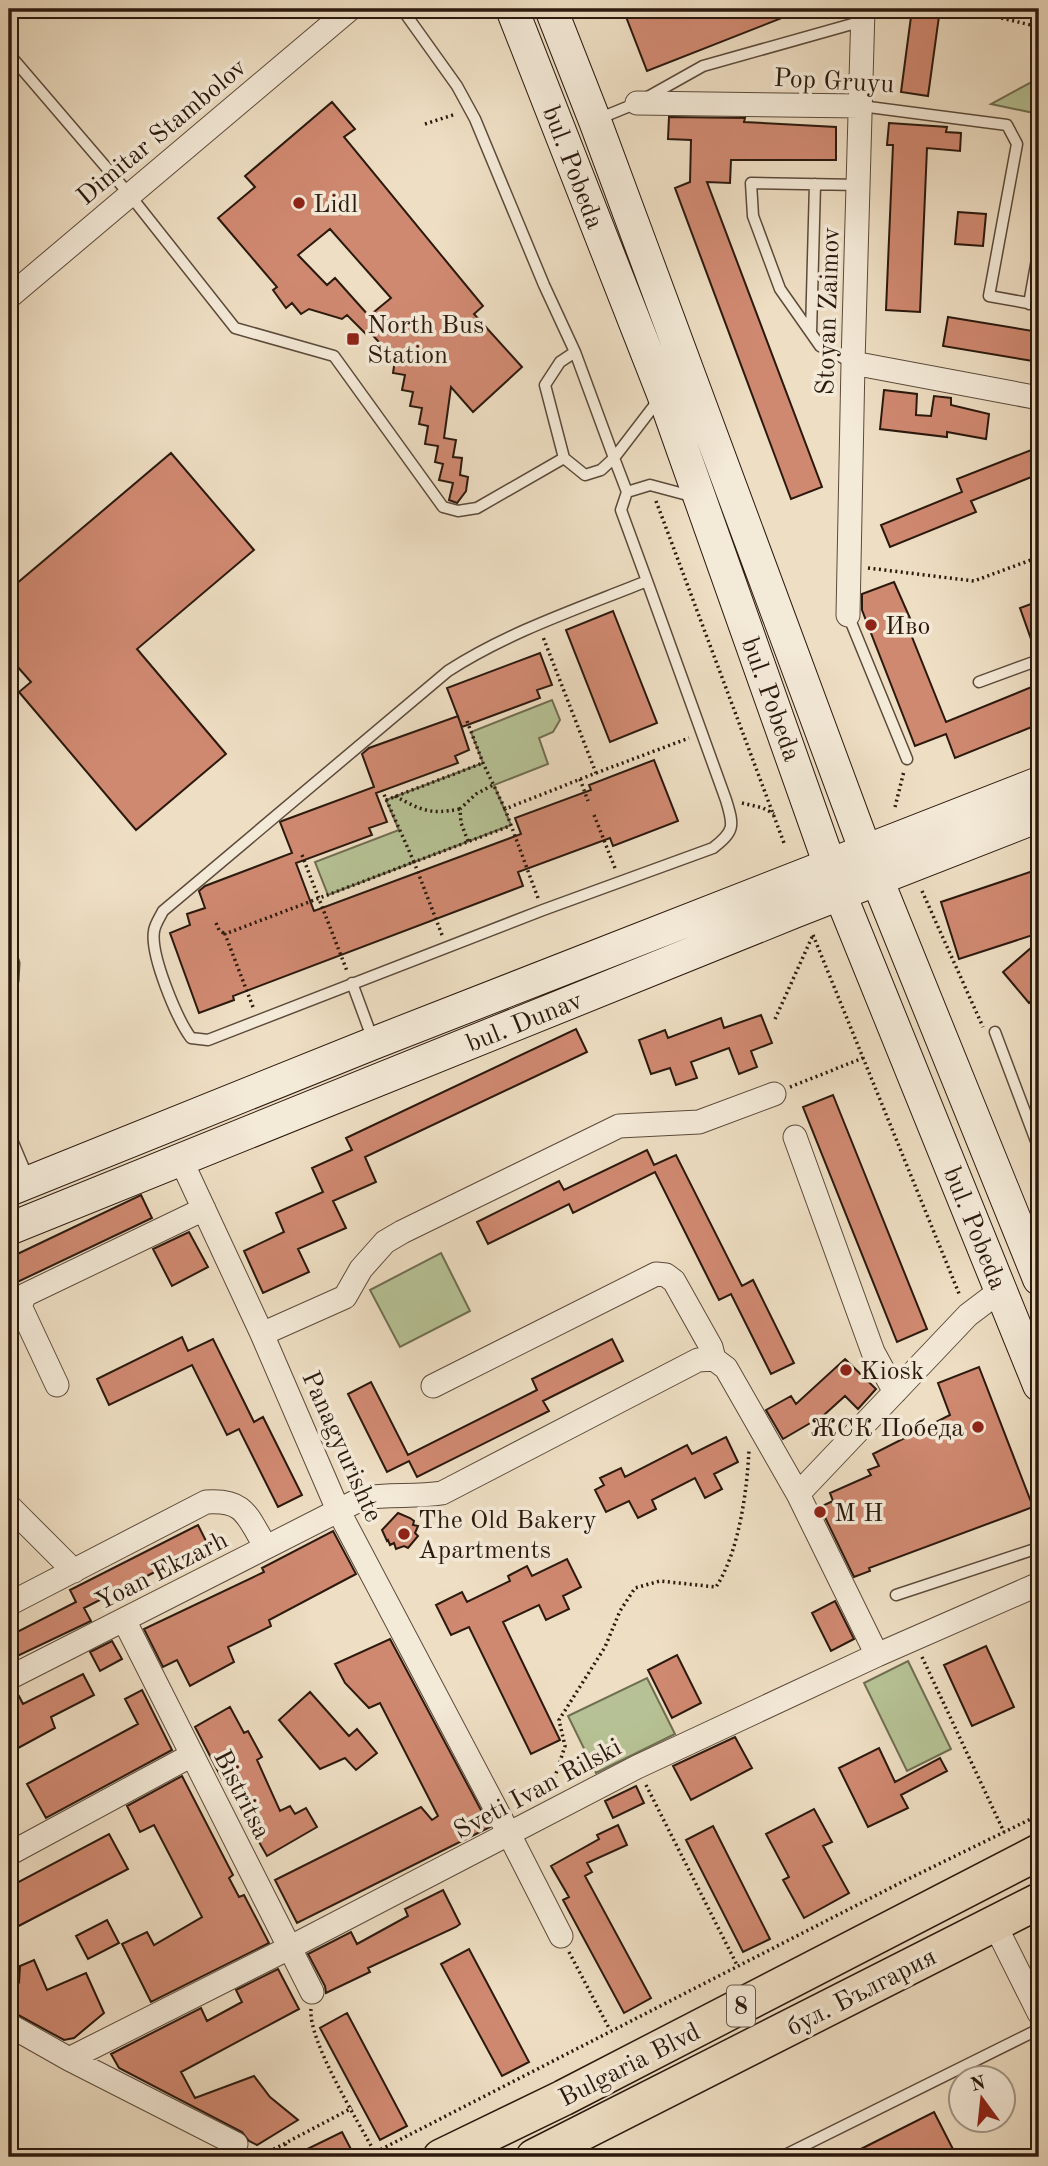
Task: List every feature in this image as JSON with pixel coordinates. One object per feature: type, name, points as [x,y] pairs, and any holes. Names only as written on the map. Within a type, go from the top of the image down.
[{"type":"main road","name":"bul. Pobeda","points":[[512,9],[663,394],[836,880],[1039,1385]]},
{"type":"main road","name":"bul. Pobeda","points":[[551,9],[872,865],[1039,1279]]},
{"type":"main road","name":"bul. Dunav","points":[[9,1229],[181,1160],[872,865],[1039,783]]},
{"type":"main road","name":"bul. Dunav","points":[[872,865],[1039,816]]},
{"type":"main road","name":"bul. Dunav","points":[[19,1186],[374,1043],[836,880]]},
{"type":"main road","name":"Bulgaria Blvd","points":[[441,2157],[563,2098],[1039,1852]]},
{"type":"main road","name":"бул. България","points":[[534,2157],[1039,1901]]},
{"type":"street","name":"Dimitar Stambolov","points":[[9,297],[351,9]]},
{"type":"street","name":"Stoyan Zaimov","points":[[848,615],[863,15]]},
{"type":"street","name":"Pop Gruyu","points":[[637,103],[861,106]]},
{"type":"street","points":[[853,363],[1039,398]]},
{"type":"street","points":[[262,1334],[345,1297],[361,1269],[385,1242],[402,1232],[619,1126],[699,1122],[774,1094]]},
{"type":"street","points":[[795,1137],[873,1352],[895,1392]]},
{"type":"street","name":"Panagyurishte","points":[[181,1160],[262,1334],[338,1510],[561,1936]]},
{"type":"street","points":[[57,1384],[20,1306],[25,1295],[204,1209]]},
{"type":"street","points":[[433,1386],[656,1274],[666,1275],[674,1281],[711,1347],[714,1359],[726,1368],[797,1494],[877,1655]]},
{"type":"street","points":[[797,1494],[968,1315],[1001,1290]]},
{"type":"street","name":"Yoan Ekzarh","points":[[9,1678],[338,1510],[363,1499],[382,1495],[424,1496],[442,1493],[698,1360],[714,1359]]},
{"type":"street","points":[[9,1604],[206,1503],[227,1500],[243,1510],[266,1547]]},
{"type":"street","points":[[9,1506],[74,1571]]},
{"type":"street","name":"Sveti Ivan Rilski","points":[[69,2059],[637,1767],[877,1655],[1039,1584]]},
{"type":"street","name":"Bistritsa","points":[[124,1620],[312,1992]]},
{"type":"street","points":[[9,1854],[192,1755]]},
{"type":"street","points":[[994,1923],[1039,2012]]},
{"type":"street","points":[[9,2025],[69,2059],[236,2144]]},
{"type":"lane","points":[[402,9],[457,86],[470,110],[575,352],[627,492],[621,510],[647,581],[702,733],[733,822],[729,835],[713,848],[543,910],[208,1040],[191,1038],[180,1023],[154,950],[154,929],[163,911],[447,671],[471,656],[538,625],[647,581]]},
{"type":"lane","points":[[595,121],[637,103],[703,66],[863,15]]},
{"type":"lane","points":[[9,54],[129,194],[235,328],[334,355],[443,507],[458,511],[477,508],[564,458]]},
{"type":"lane","name":"Pop Gruyu","points":[[861,106],[1007,125],[1017,144],[989,296],[1034,304]]},
{"type":"lane","points":[[853,363],[820,346],[780,289],[752,216],[751,183],[859,185]]},
{"type":"lane","points":[[811,333],[816,184]]},
{"type":"lane","points":[[1034,304],[1039,248]]},
{"type":"lane","points":[[575,352],[560,362],[545,385],[564,458],[585,475],[601,470],[614,458],[663,394]]},
{"type":"lane","points":[[627,492],[650,485],[699,498]]},
{"type":"lane","points":[[848,615],[906,759]]},
{"type":"lane","points":[[979,682],[1039,660]]},
{"type":"lane","points":[[9,950],[14,963],[13,981],[9,985]]},
{"type":"lane","points":[[352,983],[374,1043]]},
{"type":"lane","points":[[995,1032],[1039,1149]]},
{"type":"lane","points":[[9,1133],[19,1186]]},
{"type":"lane","points":[[896,1595],[1038,1548],[1039,1551]]},
{"type":"lane","points":[[781,2157],[1039,2029]]},
{"type":"path","points":[[964,9],[1039,27]]},
{"type":"path","points":[[425,124],[470,110]]},
{"type":"path","points":[[650,485],[784,843]]},
{"type":"path","points":[[849,566],[974,581],[1039,557]]},
{"type":"path","points":[[538,625],[596,774]]},
{"type":"path","points":[[467,721],[505,809],[543,910]]},
{"type":"path","points":[[505,809],[702,733]]},
{"type":"path","points":[[895,807],[906,759]]},
{"type":"path","points":[[386,800],[483,763]]},
{"type":"path","points":[[580,779],[588,801]]},
{"type":"path","points":[[395,796],[424,811],[441,813],[460,809],[469,799],[494,785]]},
{"type":"path","points":[[382,790],[447,947]]},
{"type":"path","points":[[726,800],[763,808],[774,814]]},
{"type":"path","points":[[460,809],[461,823],[468,842]]},
{"type":"path","points":[[594,815],[620,881]]},
{"type":"path","points":[[225,934],[511,825]]},
{"type":"path","points":[[302,855],[352,983]]},
{"type":"path","points":[[922,891],[977,1018],[983,1027],[995,1032]]},
{"type":"path","points":[[216,923],[219,930],[225,934],[258,1020]]},
{"type":"path","points":[[775,1019],[813,935],[968,1315]]},
{"type":"path","points":[[774,1094],[863,1058]]},
{"type":"path","points":[[544,1816],[565,1746],[559,1720],[605,1647],[620,1611],[635,1588],[660,1581],[716,1587],[726,1572],[748,1475],[751,1412]]},
{"type":"path","points":[[913,1640],[1004,1832]]},
{"type":"path","points":[[637,1767],[738,1965]]},
{"type":"path","points":[[366,2157],[610,2030],[1039,1815]]},
{"type":"path","points":[[561,1936],[610,2030]]},
{"type":"path","points":[[312,1992],[310,2021],[316,2041],[375,2153]]},
{"type":"path","points":[[259,2157],[352,2108]]},
{"type":"path","points":[[285,2144],[292,2157]]},
{"type":"green space","points":[[1039,78],[1034,113],[991,104]]},
{"type":"green space","points":[[552,700],[560,720],[553,732],[539,738],[548,764],[494,785],[511,825],[328,895],[315,862],[399,830],[386,800],[483,763],[471,732]]},
{"type":"green space","points":[[441,1253],[470,1311],[400,1347],[370,1290]]},
{"type":"green space","points":[[908,1661],[951,1749],[907,1771],[864,1683]]},
{"type":"green space","points":[[647,1678],[675,1734],[596,1773],[568,1716]]},
{"type":"building","points":[[623,9],[802,9],[802,10],[647,71]]},
{"type":"building","points":[[912,9],[940,9],[928,96],[901,92]]},
{"type":"building","points":[[332,102],[355,129],[344,137],[483,306],[474,314],[522,367],[473,412],[451,387],[444,438],[456,440],[453,457],[462,458],[460,475],[468,477],[466,491],[457,503],[449,500],[453,483],[439,480],[443,464],[435,462],[438,446],[425,444],[428,426],[419,424],[422,408],[410,406],[413,392],[402,390],[405,375],[393,373],[395,360],[369,331],[366,334],[347,315],[342,319],[309,309],[301,314],[292,303],[286,308],[273,290],[277,287],[218,218],[255,187],[245,176]],"holes":[[[330,229],[391,298],[369,316],[335,278],[327,285],[298,255]]]},
{"type":"building","points":[[669,117],[745,118],[744,122],[836,127],[836,160],[731,160],[730,183],[707,182],[822,487],[791,499],[675,188],[690,182],[691,140],[668,139]]},
{"type":"building","points":[[889,123],[947,127],[946,132],[961,133],[960,151],[927,148],[920,312],[886,310],[893,145],[887,145]]},
{"type":"building","points":[[958,212],[986,214],[983,246],[955,244]]},
{"type":"building","points":[[948,317],[1039,332],[1039,362],[943,346]]},
{"type":"building","points":[[884,390],[917,394],[916,415],[931,416],[934,396],[951,398],[951,405],[989,414],[986,439],[947,432],[947,437],[880,429]]},
{"type":"building","points":[[1039,447],[1039,474],[971,501],[976,512],[890,547],[881,525],[962,492],[957,479]]},
{"type":"building","points":[[171,453],[254,550],[137,649],[226,754],[136,830],[19,692],[31,682],[9,657],[9,590]]},
{"type":"building","points":[[894,582],[913,625],[908,627],[946,722],[1039,684],[1039,724],[955,758],[946,734],[915,746],[862,610],[862,594]]},
{"type":"building","points":[[1039,601],[1039,652],[1036,653],[1020,608]]},
{"type":"building","points":[[613,611],[657,723],[610,742],[566,630]]},
{"type":"building","points":[[540,653],[552,685],[537,690],[540,698],[462,727],[447,688]]},
{"type":"building","points":[[458,716],[469,750],[455,756],[458,763],[376,793],[387,822],[369,828],[372,835],[296,863],[314,911],[521,834],[515,818],[591,790],[589,785],[654,760],[678,821],[613,846],[610,838],[518,872],[523,886],[233,996],[234,1000],[199,1013],[170,933],[190,925],[187,914],[205,908],[199,891],[205,886],[292,853],[280,822],[374,787],[362,754],[369,748]]},
{"type":"building","points":[[1039,869],[1039,933],[959,959],[941,902]]},
{"type":"building","points":[[1039,941],[1039,994],[1029,1003],[1003,972]]},
{"type":"building","points":[[761,1015],[772,1043],[751,1051],[757,1067],[739,1074],[729,1048],[691,1062],[697,1078],[676,1085],[670,1068],[651,1074],[639,1040],[665,1030],[668,1038],[721,1018],[724,1028]]},
{"type":"building","points":[[576,1029],[587,1052],[365,1157],[376,1182],[333,1201],[346,1228],[298,1249],[309,1272],[263,1293],[244,1251],[284,1232],[276,1213],[323,1192],[312,1168],[352,1150],[346,1138]]},
{"type":"building","points":[[833,1095],[927,1329],[897,1342],[803,1107]]},
{"type":"building","points":[[647,1150],[654,1165],[676,1155],[742,1286],[753,1280],[794,1363],[771,1374],[731,1294],[719,1300],[655,1172],[573,1213],[569,1204],[488,1244],[477,1222],[559,1181],[564,1190]]},
{"type":"building","points":[[141,1195],[152,1218],[9,1286],[9,1258]]},
{"type":"building","points":[[189,1232],[208,1267],[172,1286],[153,1249]]},
{"type":"building","points":[[182,1337],[188,1351],[213,1339],[254,1422],[263,1417],[302,1495],[278,1507],[239,1429],[227,1435],[192,1365],[109,1405],[97,1379]]},
{"type":"building","points":[[612,1339],[623,1361],[543,1401],[549,1411],[417,1477],[409,1461],[387,1472],[348,1394],[371,1382],[408,1455],[537,1390],[532,1379]]},
{"type":"building","points":[[845,1359],[876,1389],[858,1409],[845,1396],[824,1415],[783,1439],[766,1410],[791,1396],[796,1404]]},
{"type":"building","points":[[979,1367],[1033,1507],[869,1568],[870,1571],[854,1577],[820,1507],[833,1501],[830,1493],[871,1475],[868,1470],[879,1466],[873,1454],[950,1415],[938,1383]]},
{"type":"building","points":[[726,1437],[738,1462],[714,1474],[722,1489],[705,1498],[695,1478],[652,1500],[656,1509],[638,1518],[629,1501],[606,1512],[595,1490],[604,1485],[600,1478],[621,1468],[625,1477],[687,1445],[692,1454]]},
{"type":"building","points":[[398,1513],[410,1518],[414,1521],[413,1525],[418,1526],[415,1533],[418,1536],[408,1548],[404,1546],[396,1549],[394,1543],[390,1545],[382,1530]]},
{"type":"building","points":[[198,1525],[208,1545],[84,1608],[91,1621],[9,1660],[9,1636],[76,1602],[70,1590]]},
{"type":"building","points":[[333,1531],[356,1574],[269,1620],[271,1626],[228,1647],[234,1662],[190,1686],[177,1660],[163,1667],[144,1629],[264,1572],[262,1568]]},
{"type":"building","points":[[567,1559],[581,1587],[563,1596],[569,1609],[546,1620],[539,1605],[503,1622],[560,1740],[531,1754],[469,1627],[451,1635],[436,1605],[462,1592],[467,1602],[510,1581],[508,1576],[527,1566],[532,1576]]},
{"type":"building","points":[[835,1601],[854,1639],[831,1651],[812,1613]]},
{"type":"building","points":[[390,1639],[490,1827],[297,1923],[275,1880],[421,1807],[432,1820],[438,1816],[380,1703],[369,1708],[345,1683],[335,1664]]},
{"type":"building","points":[[112,1641],[122,1659],[100,1671],[90,1652]]},
{"type":"building","points":[[986,1646],[1014,1707],[972,1726],[944,1665]]},
{"type":"building","points":[[677,1655],[701,1703],[672,1718],[648,1670]]},
{"type":"building","points":[[83,1674],[94,1695],[51,1717],[55,1728],[9,1753],[9,1701],[19,1696],[23,1704]]},
{"type":"building","points":[[142,1690],[172,1750],[46,1818],[27,1784],[138,1724],[125,1699]]},
{"type":"building","points":[[310,1692],[349,1736],[357,1729],[377,1753],[356,1770],[345,1758],[320,1769],[279,1720]]},
{"type":"building","points":[[230,1707],[244,1733],[248,1731],[262,1757],[257,1760],[280,1811],[290,1806],[295,1814],[306,1808],[317,1827],[267,1856],[251,1828],[257,1824],[234,1772],[222,1779],[195,1727]]},
{"type":"building","points":[[735,1737],[752,1768],[691,1800],[673,1766]]},
{"type":"building","points":[[879,1748],[895,1782],[940,1758],[947,1771],[901,1795],[908,1808],[868,1827],[839,1768]]},
{"type":"building","points":[[182,1776],[233,1875],[229,1878],[239,1897],[244,1895],[269,1943],[151,2002],[122,1944],[147,1932],[154,1945],[202,1917],[154,1825],[140,1832],[127,1806]]},
{"type":"building","points":[[636,1786],[644,1803],[613,1818],[605,1801]]},
{"type":"building","points":[[814,1809],[832,1842],[823,1846],[849,1893],[804,1918],[783,1880],[789,1877],[766,1834]]},
{"type":"building","points":[[618,1825],[627,1845],[587,1863],[592,1872],[585,1876],[651,1998],[624,2013],[563,1900],[569,1897],[551,1866],[599,1839],[597,1835]]},
{"type":"building","points":[[713,1826],[770,1939],[743,1952],[686,1840]]},
{"type":"building","points":[[109,1834],[128,1869],[9,1931],[9,1887]]},
{"type":"building","points":[[443,1890],[460,1924],[368,1968],[370,1972],[326,1993],[308,1954],[351,1932],[357,1944],[408,1916],[405,1909]]},
{"type":"building","points":[[107,1920],[119,1943],[88,1959],[76,1936]]},
{"type":"building","points":[[469,1949],[529,2062],[502,2076],[441,1964]]},
{"type":"building","points":[[34,1960],[47,1990],[86,1973],[104,2013],[74,2038],[64,2040],[9,2010],[9,1976],[19,1982],[20,1966]]},
{"type":"building","points":[[278,1969],[299,2009],[181,2072],[195,2098],[254,2076],[270,2097],[298,2120],[257,2145],[249,2141],[242,2132],[119,2068],[111,2054],[201,2008],[207,2021],[242,2002],[236,1990]]},
{"type":"building","points":[[347,2013],[407,2126],[380,2140],[320,2028]]},
{"type":"building","points":[[934,2112],[957,2157],[845,2157]]},
{"type":"building","points":[[342,2132],[355,2157],[291,2157]]},
{"type":"place","name":"Lidl","points":[[299,203]]},
{"type":"place","name":"North Bus Station","points":[[353,339]]},
{"type":"place","name":"Иво","points":[[871,625]]},
{"type":"place","name":"Kiosk","points":[[846,1370]]},
{"type":"place","name":"ЖСК Победа","points":[[978,1427]]},
{"type":"place","name":"М Н","points":[[820,1512]]},
{"type":"place","name":"The Old Bakery Apartments","points":[[404,1534]]}]
